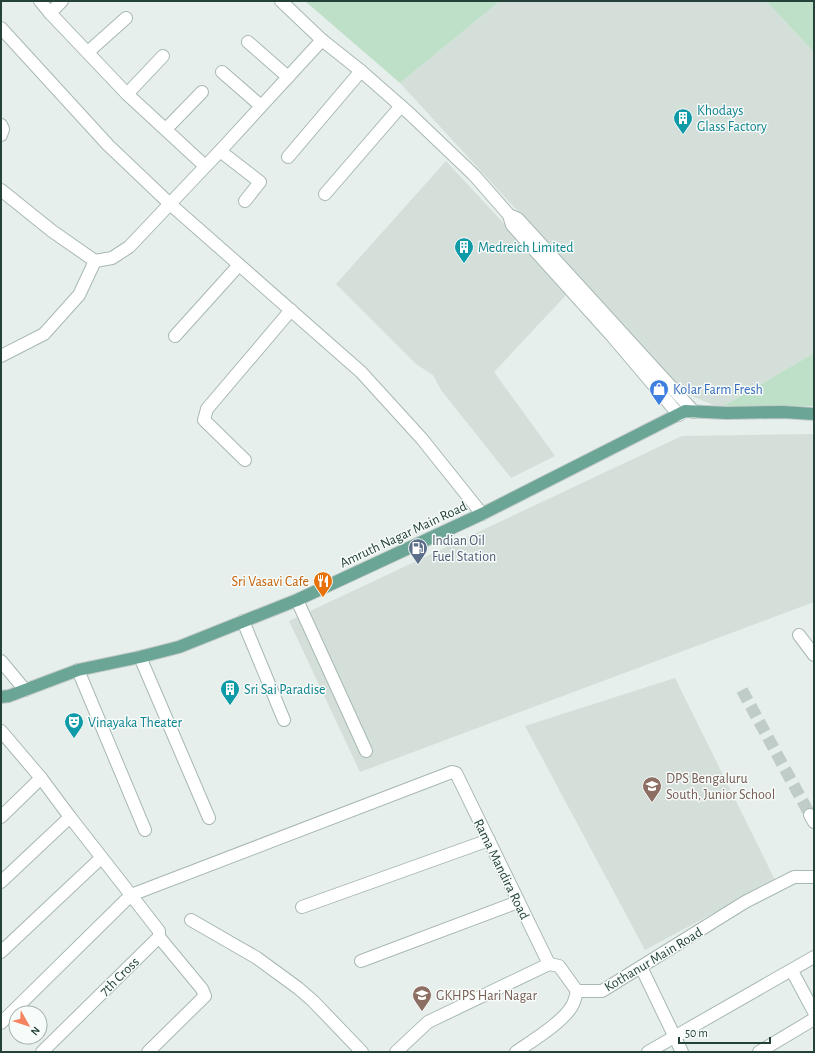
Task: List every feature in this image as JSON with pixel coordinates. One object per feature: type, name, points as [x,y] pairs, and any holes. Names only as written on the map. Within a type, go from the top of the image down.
[{"type":"main road","name":"Amruth Nagar Main Road","points":[[1,697],[9,696],[78,670],[179,647],[297,600],[482,514],[685,411],[783,412],[814,414]]},
{"type":"street","points":[[40,1],[127,94],[205,166]]},
{"type":"street","points":[[50,13],[62,1]]},
{"type":"street","points":[[281,1],[322,40],[361,71],[401,106],[474,175],[509,215],[512,225],[621,347],[679,415]]},
{"type":"street","points":[[88,52],[126,18]]},
{"type":"street","points":[[1,28],[108,145],[170,204],[361,372],[422,439],[482,514]]},
{"type":"street","points":[[1,190],[52,231],[96,261],[112,258],[129,247],[322,40]]},
{"type":"street","points":[[248,42],[288,77]]},
{"type":"street","points":[[127,94],[163,56]]},
{"type":"street","points":[[288,157],[361,71]]},
{"type":"street","points":[[222,72],[261,106]]},
{"type":"street","points":[[166,129],[202,92]]},
{"type":"street","points":[[325,194],[401,106]]},
{"type":"street","points":[[1,125],[3,129],[1,135]]},
{"type":"street","points":[[220,151],[260,182],[245,201]]},
{"type":"street","points":[[509,215],[518,219],[694,412]]},
{"type":"street","points":[[1,356],[44,334],[79,295],[96,261]]},
{"type":"street","points":[[175,336],[239,265]]},
{"type":"street","points":[[245,460],[204,420],[207,409],[291,310]]},
{"type":"street","points":[[297,600],[366,751]]},
{"type":"street","points":[[243,621],[284,720]]},
{"type":"street","points":[[799,635],[814,655]]},
{"type":"street","points":[[140,657],[209,818]]},
{"type":"street","points":[[1,662],[25,690]]},
{"type":"street","points":[[78,670],[145,830]]},
{"type":"street","points":[[3,737],[42,778],[70,817],[159,931],[159,937],[202,989],[205,996],[148,1052]]},
{"type":"street","name":"Rama Mandira Road","points":[[131,896],[452,772],[456,773],[548,964]]},
{"type":"street","points":[[1,816],[42,778]]},
{"type":"street","points":[[1,882],[70,817]]},
{"type":"street","points":[[302,907],[489,840]]},
{"type":"street","points":[[1,952],[102,858]]},
{"type":"street","name":"Kothanur Main Road","points":[[577,991],[602,991],[746,902],[794,877],[814,876]]},
{"type":"street","points":[[1,1023],[131,896]]},
{"type":"street","points":[[361,961],[518,902]]},
{"type":"street","points":[[191,920],[257,958],[314,1001],[362,1052]]},
{"type":"street","name":"7th Cross","points":[[42,1052],[159,937]]},
{"type":"street","points":[[648,1052],[675,1038],[814,957]]},
{"type":"street","points":[[396,1052],[428,1022],[548,964],[559,966],[577,991],[573,1005],[564,1016],[540,1036],[516,1052]]},
{"type":"street","points":[[641,967],[682,1052]]},
{"type":"street","points":[[792,970],[814,1012]]},
{"type":"street","points":[[758,1052],[814,1019]]},
{"type":"shaded area","points":[[500,1],[766,1],[814,52],[814,353],[720,408],[685,393],[400,83]]},
{"type":"shaded area","name":"Medreich Limited","points":[[446,161],[568,293],[494,372],[555,456],[511,478],[441,390],[433,375],[416,364],[336,284]]},
{"type":"shaded area","points":[[814,434],[814,602],[360,772],[289,621],[682,436]]},
{"type":"shaded area","name":"DPS Bengaluru South, Junior School","points":[[675,678],[775,880],[645,950],[525,726]]},
{"type":"green space","points":[[305,1],[500,1],[400,83]]},
{"type":"green space","points":[[766,1],[814,1],[814,52]]},
{"type":"green space","points":[[814,353],[814,406],[720,408]]},
{"type":"tunnel","points":[[742,690],[810,815]]},
{"type":"place","name":"Khodays Glass Factory","points":[[683,135]]},
{"type":"place","name":"Medreich Limited","points":[[464,264]]},
{"type":"place","name":"Kolar Farm Fresh","points":[[659,406]]},
{"type":"place","name":"Indian Oil Fuel Station","points":[[418,565]]},
{"type":"place","name":"Sri Vasavi Cafe","points":[[323,598]]},
{"type":"place","name":"Sri Sai Paradise","points":[[230,706]]},
{"type":"place","name":"Vinayaka Theater","points":[[74,739]]},
{"type":"place","name":"DPS Bengaluru South, Junior School","points":[[652,803]]},
{"type":"place","name":"GKHPS Hari Nagar","points":[[422,1012]]}]
